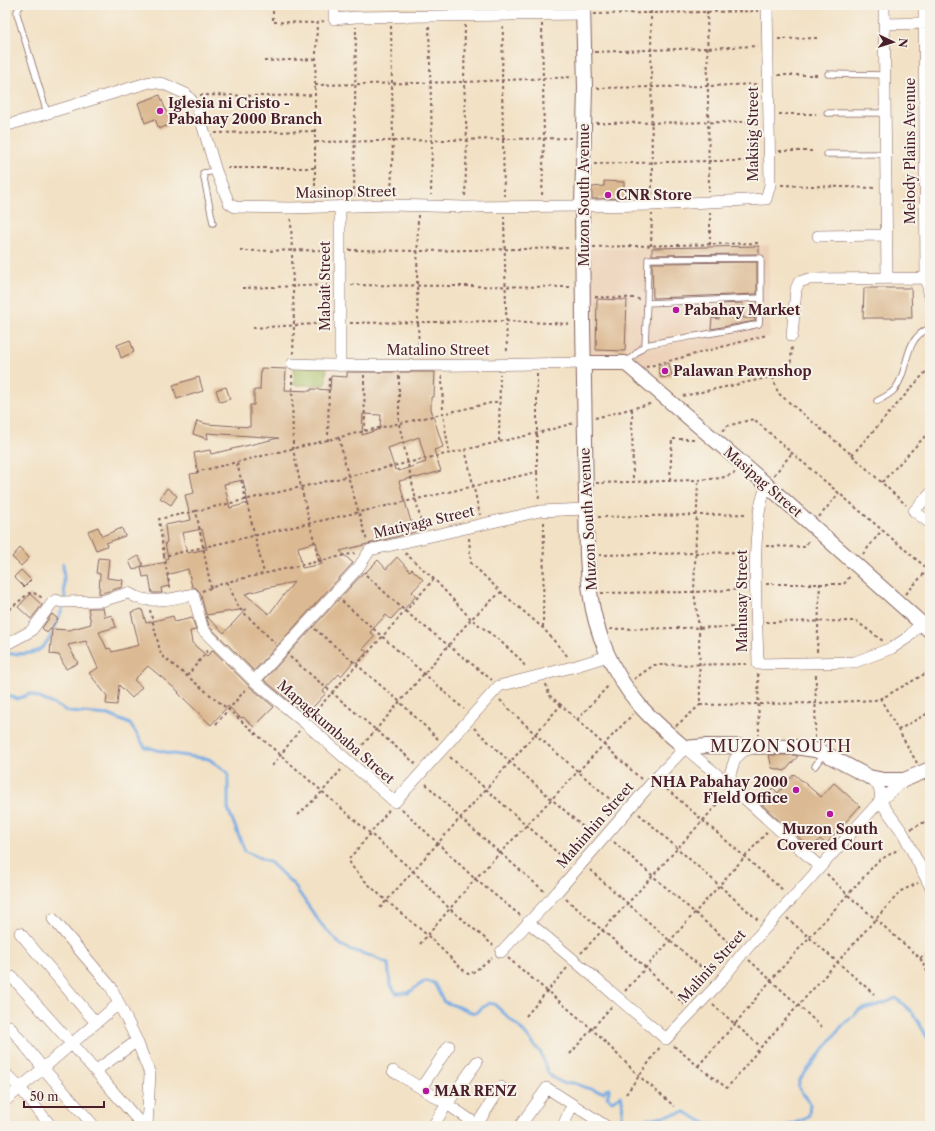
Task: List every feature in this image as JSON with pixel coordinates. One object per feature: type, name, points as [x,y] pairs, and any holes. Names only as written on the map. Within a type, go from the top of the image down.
[{"type":"street","points":[[334,5],[334,19],[356,17],[542,15],[583,10]]},
{"type":"street","points":[[884,5],[888,278]]},
{"type":"street","name":"Melody Plains Avenue","points":[[924,5],[927,23],[928,195],[926,278],[930,297]]},
{"type":"street","name":"Makisig Street","points":[[582,206],[652,205],[766,199],[770,185],[767,8]]},
{"type":"street","name":"Muzon South Avenue","points":[[583,10],[583,363],[587,555],[590,593],[598,629],[608,656],[622,680],[641,706],[685,748]]},
{"type":"street","points":[[884,24],[927,23]]},
{"type":"street","points":[[5,126],[150,82],[164,84],[186,94]]},
{"type":"street","name":"Masinop Street","points":[[186,94],[197,107],[216,170],[229,203],[234,208],[391,205],[465,207],[582,206]]},
{"type":"street","name":"Mabait Street","points":[[335,366],[340,323],[340,206]]},
{"type":"street","points":[[818,236],[887,235]]},
{"type":"street","points":[[792,336],[796,289],[799,282],[809,279],[926,278]]},
{"type":"street","points":[[583,363],[630,367]]},
{"type":"street","name":"Matalino Street","points":[[292,364],[335,366],[583,363]]},
{"type":"street","name":"Masipag Street","points":[[630,367],[748,468],[926,627]]},
{"type":"street","name":"Mahusay Street","points":[[766,484],[759,514],[757,549],[756,584],[758,664],[855,662],[892,648],[926,627]]},
{"type":"street","points":[[930,494],[914,511],[930,523]]},
{"type":"street","name":"Matiyaga Street","points":[[254,681],[307,621],[358,568],[370,550],[542,511],[586,513]]},
{"type":"street","points":[[5,645],[31,631],[54,602],[102,601],[130,593],[136,597],[147,600],[172,598],[193,594]]},
{"type":"street","name":"Mapagkumbaba Street","points":[[193,594],[203,630],[254,681],[305,723],[395,802],[495,689]]},
{"type":"street","points":[[495,689],[608,656]]},
{"type":"street","points":[[685,748],[706,746],[795,746],[819,752],[870,777],[884,780],[904,780],[926,771]]},
{"type":"street","points":[[732,787],[730,774],[735,759],[743,750],[759,746]]},
{"type":"street","points":[[685,748],[774,824],[820,867]]},
{"type":"street","name":"Mahinhin Street","points":[[501,952],[555,895],[652,783],[685,748]]},
{"type":"street","points":[[870,777],[877,783],[880,789],[880,801],[903,833],[928,883]]},
{"type":"street","name":"Malinis Street","points":[[666,1039],[720,982],[742,954],[880,801],[904,780]]},
{"type":"street","points":[[53,919],[111,987],[137,1041],[150,1074],[147,1126]]},
{"type":"street","points":[[528,922],[666,1039]]},
{"type":"street","points":[[20,932],[96,1022]]},
{"type":"street","points":[[12,977],[143,1126]]},
{"type":"street","points":[[5,1101],[118,1004]]},
{"type":"street","points":[[9,1026],[43,1068],[94,1126]]},
{"type":"street","points":[[95,1071],[137,1041]]},
{"type":"street","points":[[420,1088],[449,1046]]},
{"type":"street","points":[[433,1126],[477,1062]]},
{"type":"street","points":[[393,1072],[447,1104],[477,1126],[501,1087]]},
{"type":"street","points":[[5,1073],[20,1088],[52,1126]]},
{"type":"street","points":[[520,1126],[546,1088],[601,1125]]},
{"type":"street","points":[[562,1126],[572,1105]]},
{"type":"lane","points":[[21,5],[17,10],[17,14],[46,113]]},
{"type":"lane","points":[[828,74],[885,75]]},
{"type":"lane","points":[[827,113],[885,113]]},
{"type":"lane","points":[[827,154],[886,154]]},
{"type":"lane","points":[[213,223],[203,173],[216,170]]},
{"type":"lane","points":[[630,367],[645,345],[648,259],[761,258],[761,298],[759,324],[645,345]]},
{"type":"lane","points":[[647,303],[761,298]]},
{"type":"lane","points":[[877,401],[894,389],[900,380],[912,344],[921,333],[930,328]]},
{"type":"lane","points":[[815,766],[819,752]]},
{"type":"path","points":[[273,5],[273,22],[317,23],[334,19]]},
{"type":"path","points":[[650,5],[652,86],[651,246]]},
{"type":"path","points":[[707,5],[710,245]]},
{"type":"path","points":[[583,10],[651,13],[767,8]]},
{"type":"path","points":[[542,15],[544,79],[542,206]]},
{"type":"path","points":[[428,16],[432,141],[431,206]]},
{"type":"path","points":[[465,16],[464,82],[467,140],[465,207]]},
{"type":"path","points":[[499,441],[500,401],[504,365],[506,321],[504,286],[504,139],[502,81],[503,16]]},
{"type":"path","points":[[354,206],[356,17]]},
{"type":"path","points":[[390,17],[393,141],[391,205]]},
{"type":"path","points":[[315,207],[315,85],[317,23]]},
{"type":"path","points":[[584,52],[707,48],[819,38]]},
{"type":"path","points":[[264,61],[317,59]]},
{"type":"path","points":[[315,85],[544,79],[652,86],[708,86],[819,75]]},
{"type":"path","points":[[186,94],[263,96],[316,95]]},
{"type":"path","points":[[584,124],[708,123],[816,114]]},
{"type":"path","points":[[206,133],[316,131]]},
{"type":"path","points":[[316,142],[584,138]]},
{"type":"path","points":[[583,165],[708,161],[812,151]]},
{"type":"path","points":[[216,170],[316,168]]},
{"type":"path","points":[[770,185],[886,189]]},
{"type":"path","points":[[418,206],[417,285],[420,365]]},
{"type":"path","points":[[291,208],[294,325],[292,364],[293,449],[319,561]]},
{"type":"path","points":[[240,250],[418,251],[758,243]]},
{"type":"path","points":[[242,288],[340,285],[504,286],[636,298],[647,303]]},
{"type":"path","points":[[253,328],[340,323],[418,322],[506,321],[583,324]]},
{"type":"path","points":[[630,367],[768,335]]},
{"type":"path","points":[[172,598],[159,519],[538,433],[668,399],[790,373],[792,336]]},
{"type":"path","points":[[537,364],[537,472],[542,511],[543,628]]},
{"type":"path","points":[[364,365],[365,431]]},
{"type":"path","points":[[399,365],[399,424],[424,537]]},
{"type":"path","points":[[442,365],[443,414],[449,452]]},
{"type":"path","points":[[328,441],[335,366]]},
{"type":"path","points":[[852,455],[930,367]]},
{"type":"path","points":[[773,377],[778,393],[852,455],[914,511]]},
{"type":"path","points":[[196,472],[365,431],[500,401]]},
{"type":"path","points":[[632,409],[632,481]]},
{"type":"path","points":[[715,440],[727,426],[754,419],[929,570],[898,602]]},
{"type":"path","points":[[670,480],[672,439],[696,438],[704,430]]},
{"type":"path","points":[[882,482],[930,431]]},
{"type":"path","points":[[193,594],[227,582],[370,550],[358,513],[339,438]]},
{"type":"path","points":[[464,449],[482,524]]},
{"type":"path","points":[[766,484],[792,453]]},
{"type":"path","points":[[237,463],[264,573]]},
{"type":"path","points":[[585,483],[720,478],[748,468]]},
{"type":"path","points":[[164,556],[537,472]]},
{"type":"path","points":[[698,480],[694,592],[699,628],[700,705]]},
{"type":"path","points":[[587,555],[804,547],[839,493]]},
{"type":"path","points":[[196,511],[211,588]]},
{"type":"path","points":[[586,513],[697,516],[759,514]]},
{"type":"path","points":[[468,528],[471,563],[501,592],[543,628],[576,666]]},
{"type":"path","points":[[590,593],[694,592],[754,588],[756,584],[844,584],[882,530]]},
{"type":"path","points":[[400,543],[402,550],[434,579],[472,619],[499,640],[521,660],[524,664],[529,679]]},
{"type":"path","points":[[358,568],[495,689],[535,734],[578,771],[678,849],[767,928]]},
{"type":"path","points":[[272,766],[305,723],[434,579]]},
{"type":"path","points":[[227,582],[239,608],[282,649],[376,730],[420,774],[460,818],[500,853],[603,930],[645,967],[691,1011]]},
{"type":"path","points":[[819,752],[815,703],[820,584]]},
{"type":"path","points":[[298,815],[322,792],[349,762],[472,619],[501,592]]},
{"type":"path","points":[[5,613],[30,593],[34,593],[54,602]]},
{"type":"path","points":[[333,594],[424,674],[469,718],[510,762],[551,799],[653,876],[742,954],[824,1029]]},
{"type":"path","points":[[147,600],[161,655],[229,710],[413,871],[450,909],[592,1029],[639,1076],[674,1106]]},
{"type":"path","points":[[598,629],[699,628],[819,620],[856,621],[892,648]]},
{"type":"path","points":[[307,621],[400,702],[486,789],[526,825],[628,904],[720,982]]},
{"type":"path","points":[[187,676],[215,642]]},
{"type":"path","points":[[577,720],[622,680],[654,665],[758,664],[759,746]]},
{"type":"path","points":[[669,733],[700,705],[859,701],[880,698],[930,673]]},
{"type":"path","points":[[544,675],[549,695],[604,744],[652,783],[704,820],[744,857],[793,898]]},
{"type":"path","points":[[216,724],[254,681]]},
{"type":"path","points":[[880,698],[897,730],[926,771]]},
{"type":"path","points":[[380,908],[561,705]]},
{"type":"path","points":[[420,944],[475,879],[641,706]]},
{"type":"path","points":[[897,730],[930,712]]},
{"type":"path","points":[[526,1016],[574,960],[628,904],[732,787]]},
{"type":"path","points":[[501,952],[470,974],[466,972],[356,871],[348,860],[395,802],[475,879],[528,922]]},
{"type":"path","points":[[903,833],[930,819]]},
{"type":"path","points":[[570,1054],[645,967],[774,824]]},
{"type":"path","points":[[698,1066],[771,980],[878,861],[909,845]]},
{"type":"path","points":[[820,867],[848,895],[920,958],[930,977]]},
{"type":"path","points":[[626,1094],[666,1039],[726,1088],[901,890],[928,883]]},
{"type":"path","points":[[780,912],[874,994]]},
{"type":"path","points":[[920,958],[930,953]]},
{"type":"path","points":[[704,998],[761,1047]]},
{"type":"shaded area","name":"Pabahay Market","points":[[769,245],[770,337],[640,367],[585,357],[583,249]]},
{"type":"green space","points":[[294,361],[327,363],[326,385],[294,385]]},
{"type":"building","points":[[160,95],[171,124],[159,129],[155,119],[145,123],[138,103]]},
{"type":"building","name":"CNR Store","points":[[604,181],[624,182],[624,198],[592,199],[592,187],[604,186]]},
{"type":"building","points":[[759,246],[759,254],[652,255],[652,248]]},
{"type":"building","points":[[757,262],[757,294],[653,298],[652,263]]},
{"type":"building","points":[[864,288],[911,288],[912,318],[863,318]]},
{"type":"building","points":[[597,299],[627,300],[625,351],[596,350]]},
{"type":"building","points":[[743,303],[743,318],[755,318],[755,321],[711,329],[712,318],[719,319],[719,304]]},
{"type":"building","points":[[130,340],[134,352],[121,358],[117,345]]},
{"type":"building","name":"Palawan Pawnshop","points":[[669,363],[672,376],[661,378],[658,366]]},
{"type":"building","points":[[261,368],[286,369],[285,390],[311,391],[311,389],[330,390],[331,376],[347,377],[347,372],[435,372],[434,397],[431,397],[431,409],[443,447],[434,450],[441,471],[399,481],[411,522],[413,521],[415,532],[340,551],[353,563],[254,671],[209,626],[206,616],[224,633],[246,609],[206,615],[200,592],[195,587],[192,587],[188,569],[167,575],[169,586],[161,588],[162,593],[152,593],[149,576],[143,577],[141,567],[167,562],[166,559],[168,558],[165,543],[167,542],[165,525],[191,520],[185,495],[194,493],[190,474],[198,473],[194,453],[210,450],[211,454],[279,438],[207,433],[208,439],[193,434],[197,421],[207,424],[250,427],[250,405],[254,405],[254,390],[260,390]],"holes":[[[363,414],[381,415],[380,429],[362,435]],[[419,437],[426,462],[399,471],[398,469],[395,470],[388,448]],[[243,480],[248,503],[230,508],[224,484]],[[202,529],[207,549],[187,553],[182,533]],[[316,542],[322,564],[302,568],[298,547]],[[294,582],[269,614],[245,594],[267,588]]]},
{"type":"building","points":[[199,377],[203,391],[177,399],[173,385]]},
{"type":"building","points":[[226,387],[230,399],[220,402],[216,390]]},
{"type":"building","points":[[167,488],[177,496],[171,505],[160,498]]},
{"type":"building","points":[[98,527],[102,536],[122,528],[125,536],[106,543],[107,546],[96,550],[88,531]]},
{"type":"building","points":[[20,548],[29,558],[21,566],[12,557]]},
{"type":"building","points":[[139,556],[143,565],[133,570],[129,561]]},
{"type":"building","points":[[397,557],[410,571],[412,569],[423,580],[412,592],[416,596],[405,608],[403,606],[391,619],[386,615],[370,632],[375,636],[363,649],[367,652],[357,663],[354,661],[341,676],[339,674],[323,691],[326,693],[306,715],[264,680],[364,572],[365,573],[378,560],[386,569]]},
{"type":"building","points":[[98,558],[109,559],[107,578],[123,580],[122,587],[99,594],[100,574],[96,573]]},
{"type":"building","points":[[21,570],[31,580],[24,587],[14,577]]},
{"type":"building","points":[[30,594],[42,605],[31,619],[18,607]]},
{"type":"building","points":[[88,608],[103,608],[105,617],[112,615],[116,627],[99,632],[107,649],[110,648],[112,652],[139,645],[131,612],[142,609],[146,623],[173,616],[175,622],[192,618],[196,630],[190,631],[192,643],[207,656],[213,650],[249,686],[274,707],[254,727],[228,706],[211,725],[178,693],[179,692],[148,666],[134,680],[142,687],[132,698],[119,685],[117,705],[106,704],[107,696],[89,673],[98,668],[86,641],[68,645],[78,663],[66,669],[59,655],[50,654],[52,629],[69,630],[91,624]]},
{"type":"building","points":[[52,614],[58,619],[47,633],[42,628]]},
{"type":"building","points":[[769,755],[798,756],[785,771],[772,768]]},
{"type":"building","points":[[794,774],[821,797],[834,783],[860,806],[826,844],[820,839],[811,849],[759,802],[773,788],[778,793]]},
{"type":"waterway","points":[[63,564],[65,600]]},
{"type":"waterway","points":[[5,654],[29,653],[42,648],[50,638],[64,605]]},
{"type":"waterway","points":[[5,694],[17,699],[30,694],[69,712],[109,715],[130,724],[145,747],[173,754],[209,759],[228,773],[228,809],[245,851],[271,863],[293,884],[321,924],[341,945],[351,950],[374,957],[388,964],[390,983],[396,993],[408,993],[425,981],[434,983],[444,1002],[471,1012],[475,1013],[489,1003],[494,1004],[521,1029],[541,1053],[548,1073],[555,1079],[565,1084],[573,1083],[589,1089],[604,1092],[606,1089],[610,1088],[607,1097],[612,1101],[621,1096],[623,1103],[623,1122],[628,1123],[685,1112],[703,1122],[724,1126]]},
{"type":"waterway","points":[[787,1126],[803,1120],[809,1115],[810,1104],[799,1086],[801,1078],[842,1026],[859,1010],[885,1003],[896,998],[913,1013],[930,1042]]},
{"type":"place","name":"Iglesia ni Cristo - Pabahay 2000 Branch","points":[[160,111]]},
{"type":"place","name":"CNR Store","points":[[608,195]]},
{"type":"place","name":"Pabahay Market","points":[[676,310]]},
{"type":"place","name":"Palawan Pawnshop","points":[[665,371]]},
{"type":"place","name":"NHA Pabahay 2000 FIeld Office","points":[[796,790]]},
{"type":"place","name":"Muzon South Covered Court","points":[[830,814]]},
{"type":"place","name":"MAR RENZ","points":[[426,1091]]},
{"type":"district","name":"MUZON SOUTH","points":[[781,746]]}]
